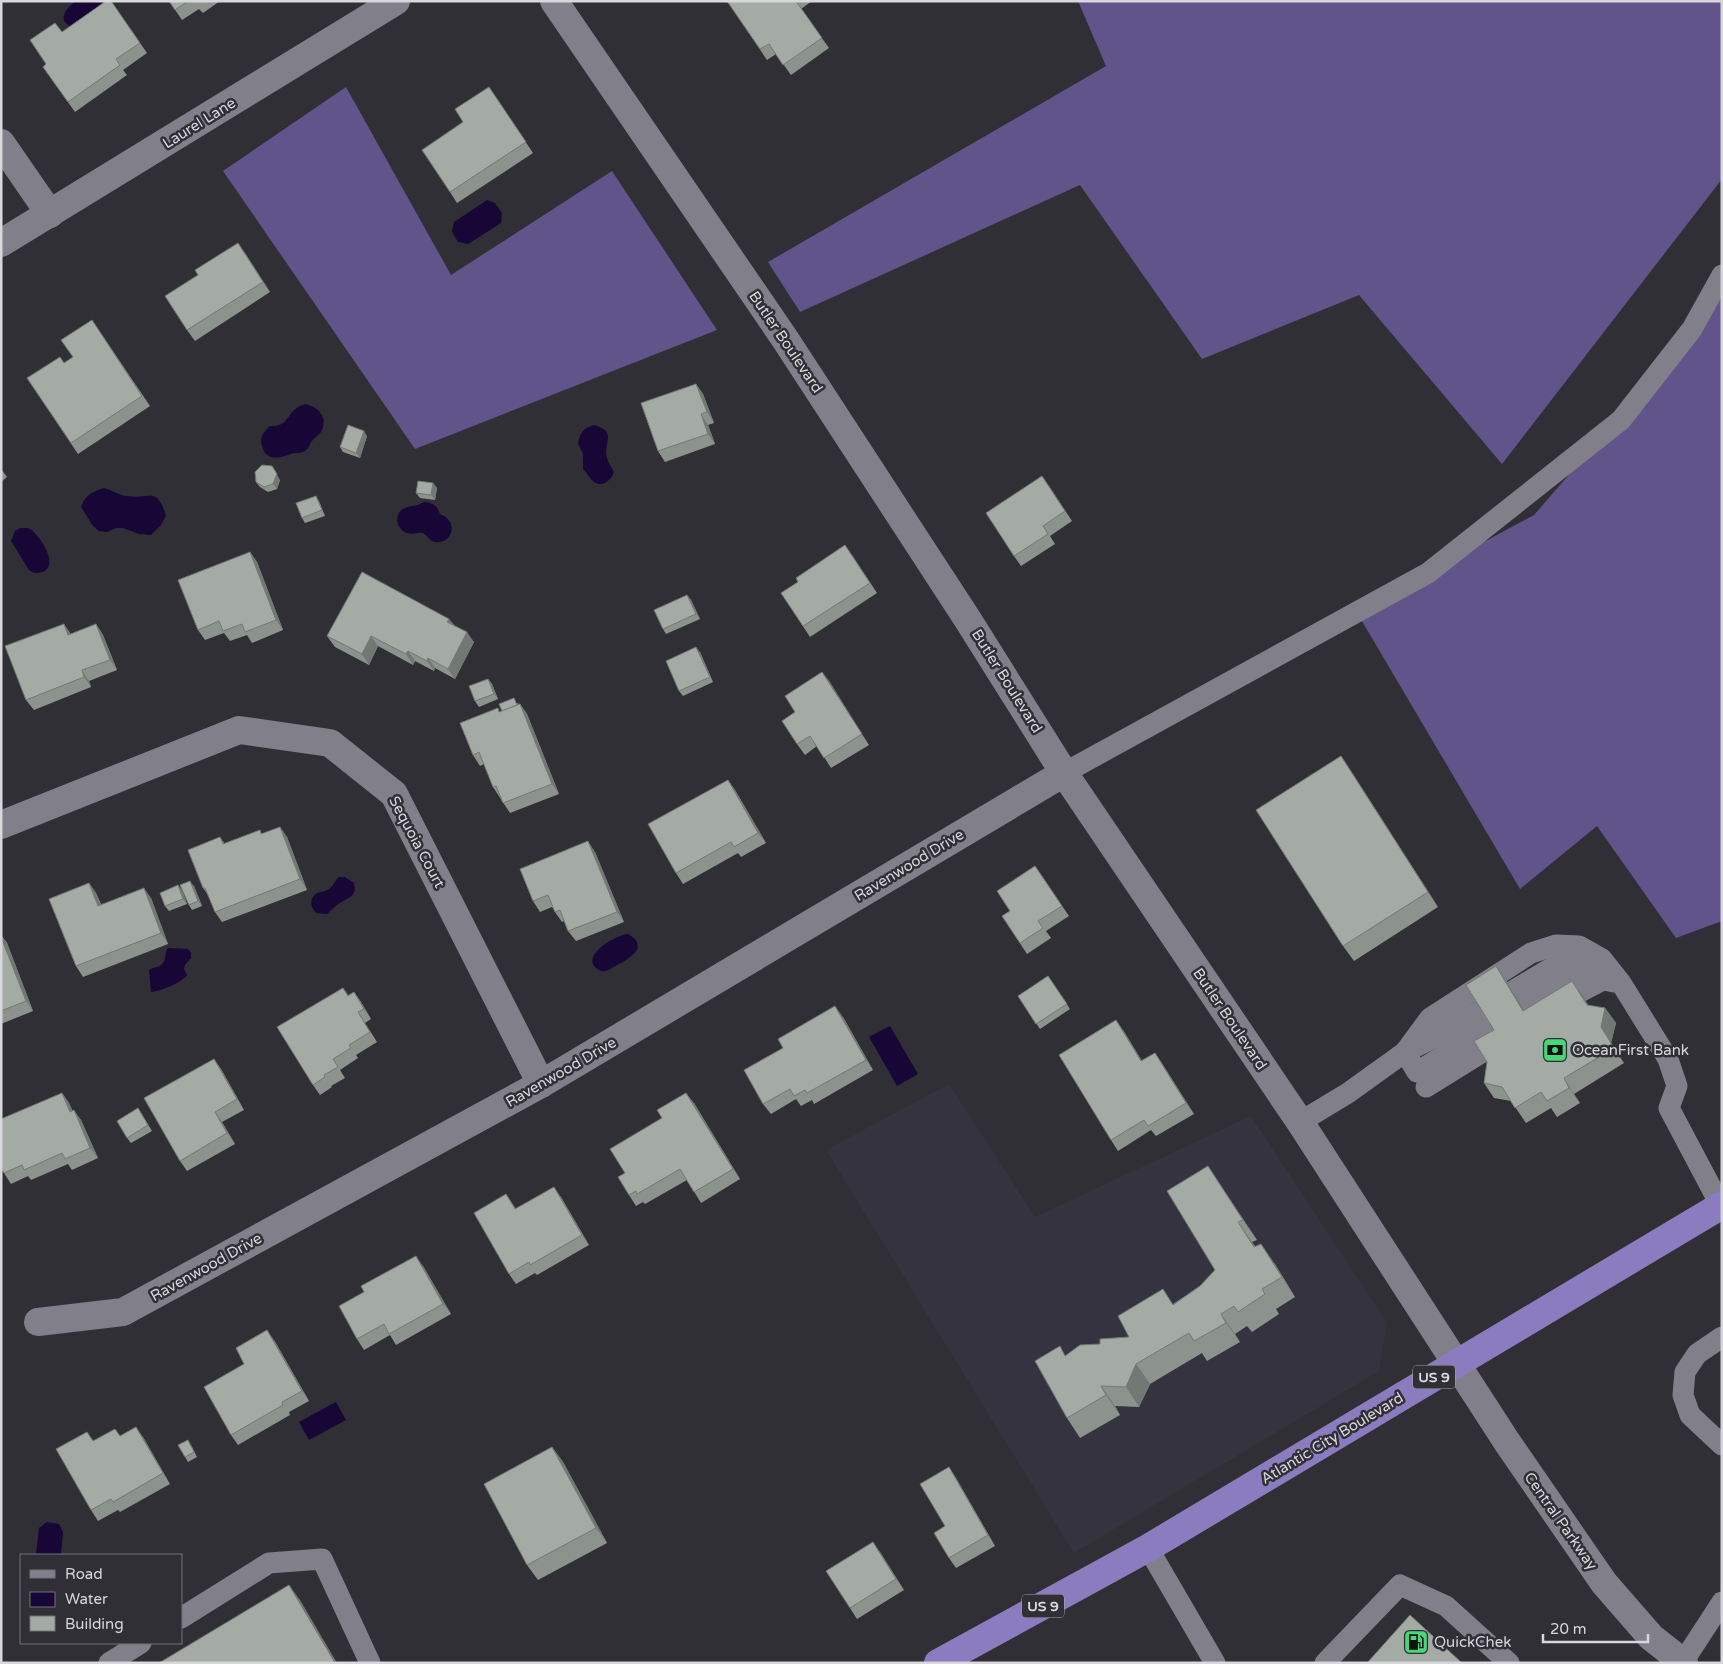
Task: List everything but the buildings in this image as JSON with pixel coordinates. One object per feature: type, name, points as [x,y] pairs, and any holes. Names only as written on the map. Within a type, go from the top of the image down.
[{"type":"highway","name":"Atlantic City Boulevard","points":[[938,1663],[1148,1548],[1721,1206]]},
{"type":"street","name":"Laurel Lane","points":[[1,243],[396,1]]},
{"type":"street","name":"Butler Boulevard","points":[[554,1],[790,347],[968,620],[1064,773],[1300,1122],[1457,1363]]},
{"type":"street","points":[[1,143],[50,214]]},
{"type":"street","name":"Sequoia Court","points":[[1,825],[239,730],[330,743],[394,794],[541,1084]]},
{"type":"street","name":"Ravenwood Drive","points":[[38,1322],[124,1312],[541,1084],[1064,773]]},
{"type":"street","name":"Central Parkway","points":[[1457,1363],[1507,1442],[1604,1583],[1651,1638],[1684,1662]]},
{"type":"lane","points":[[1064,773],[1428,572],[1621,420],[1692,330],[1722,275]]},
{"type":"lane","points":[[1300,1122],[1348,1093],[1405,1052],[1430,1018],[1531,953],[1556,945],[1579,946],[1602,959],[1622,983],[1668,1059],[1676,1086],[1669,1108],[1721,1206]]},
{"type":"lane","points":[[1405,1052],[1422,1079],[1578,974],[1600,971],[1622,983]]},
{"type":"lane","points":[[1722,1337],[1697,1354],[1685,1372],[1683,1395],[1690,1415],[1722,1445]]},
{"type":"lane","points":[[1148,1548],[1214,1663]]},
{"type":"lane","points":[[182,1617],[269,1562],[322,1559],[370,1663]]},
{"type":"lane","points":[[1325,1663],[1400,1585],[1446,1606],[1509,1663]]},
{"type":"lane","points":[[1684,1662],[1722,1602]]},
{"type":"lane","points":[[109,1663],[139,1644]]},
{"type":"shaded area","points":[[1078,1],[1722,1],[1722,179],[1502,464],[1359,295],[1202,359],[1080,185],[800,312],[768,262],[1106,66]]},
{"type":"shaded area","points":[[346,87],[451,275],[612,171],[717,330],[415,449],[223,171]]},
{"type":"shaded area","points":[[1722,298],[1722,921],[1676,938],[1597,826],[1520,889],[1356,611],[1534,515]]},
{"type":"shaded area","points":[[949,1084],[1035,1217],[1251,1116],[1387,1323],[1379,1371],[1074,1553],[826,1150]]},
{"type":"water","points":[[76,1],[107,1],[75,28],[65,23],[64,16],[68,8]]},
{"type":"water","points":[[487,200],[495,203],[502,213],[501,223],[468,244],[458,242],[452,232],[454,222]]},
{"type":"water","points":[[306,404],[314,407],[324,420],[320,433],[303,452],[274,458],[267,455],[261,443],[266,430],[270,426],[282,424],[299,406]]},
{"type":"water","points":[[594,425],[608,434],[606,452],[608,462],[614,472],[611,478],[603,484],[597,484],[593,481],[583,469],[583,454],[578,443],[583,431]]},
{"type":"water","points":[[104,488],[120,495],[156,497],[163,506],[166,516],[161,525],[151,535],[139,534],[123,528],[116,528],[107,532],[99,531],[93,526],[81,507],[90,494]]},
{"type":"water","points":[[424,502],[438,508],[440,514],[451,523],[451,534],[443,541],[432,541],[423,533],[407,533],[400,529],[398,525],[397,517],[401,510]]},
{"type":"water","points":[[20,528],[28,528],[38,536],[43,544],[49,560],[48,567],[44,571],[34,573],[29,570],[11,541],[15,531]]},
{"type":"water","points":[[339,877],[345,877],[354,883],[355,890],[352,896],[338,904],[327,914],[316,913],[312,905],[314,895],[331,888]]},
{"type":"water","points":[[628,934],[634,938],[638,947],[633,955],[606,971],[595,967],[593,959],[604,944]]},
{"type":"water","points":[[168,948],[188,949],[191,953],[191,958],[184,969],[187,975],[170,986],[151,992],[149,970],[163,963]]},
{"type":"water","points":[[890,1026],[918,1074],[897,1086],[869,1037]]},
{"type":"water","points":[[336,1402],[346,1420],[309,1440],[299,1422]]},
{"type":"water","points":[[47,1522],[59,1524],[63,1532],[61,1554],[36,1554],[39,1528]]},
{"type":"place","name":"OceanFirst Bank","points":[[1555,1050]]},
{"type":"place","name":"QuickChek","points":[[1416,1642]]}]
